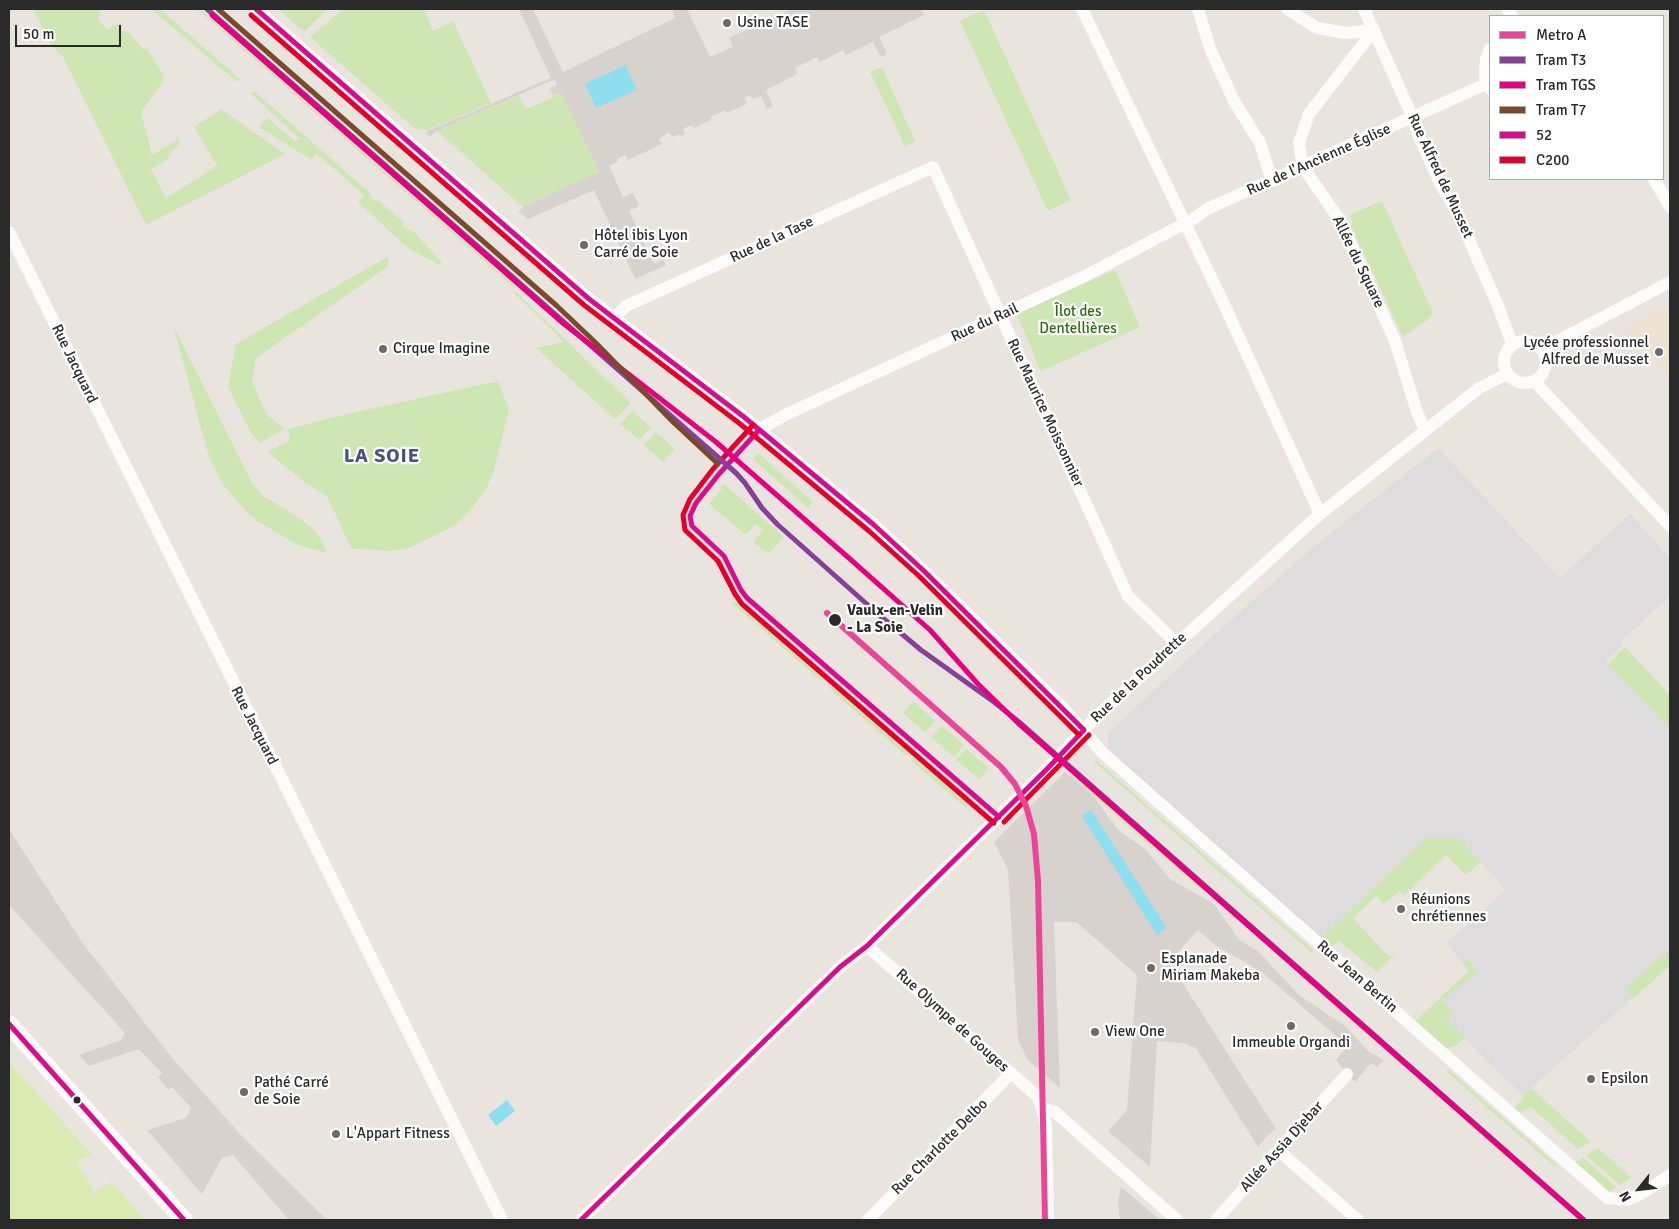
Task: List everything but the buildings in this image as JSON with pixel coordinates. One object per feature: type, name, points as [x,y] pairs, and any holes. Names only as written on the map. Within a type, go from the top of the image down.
[{"type":"main road","points":[[9,1024],[184,1220]]},
{"type":"street","name":"Rue Jean Bertin","points":[[256,9],[589,299],[759,430],[882,532],[990,636],[1084,730],[1103,753],[1606,1198],[1627,1200],[1641,1194],[1670,1175]]},
{"type":"street","points":[[1082,9],[1223,302],[1320,514]]},
{"type":"street","points":[[1198,9],[1211,51],[1234,101],[1260,143],[1272,181]]},
{"type":"street","points":[[1288,9],[1317,28],[1346,33],[1374,30]]},
{"type":"street","name":"Rue Alfred de Musset","points":[[1364,9],[1440,183],[1461,220],[1499,308],[1512,344]]},
{"type":"street","name":"Allée du Square","points":[[1374,30],[1309,114],[1299,142],[1303,167],[1341,222],[1395,341],[1417,412],[1425,430]]},
{"type":"street","points":[[1488,87],[1486,59],[1489,52]]},
{"type":"street","name":"Rue de l'Ancienne Église","points":[[1207,209],[1488,87]]},
{"type":"street","name":"Rue de la Tase","points":[[614,318],[626,306],[933,167]]},
{"type":"street","name":"Rue Maurice Moissonnier","points":[[933,167],[1128,596],[1177,644]]},
{"type":"street","points":[[1655,180],[1670,207]]},
{"type":"street","name":"Rue du Rail","points":[[759,430],[785,415],[1085,276],[1185,224],[1207,209]]},
{"type":"street","name":"Rue Jacquard","points":[[9,232],[502,1220]]},
{"type":"street","points":[[1542,349],[1670,282]]},
{"type":"street","points":[[1524,340],[1537,344],[1542,349],[1546,360],[1545,367],[1539,378],[1528,383],[1516,382],[1507,374],[1503,361],[1504,355],[1512,344],[1524,340]]},
{"type":"street","name":"Rue de la Poudrette","points":[[581,1220],[840,967],[867,946],[1042,774],[1097,716],[1320,514],[1480,388],[1507,374]]},
{"type":"street","points":[[1534,381],[1670,526]]},
{"type":"street","name":"Rue Olympe de Gouges","points":[[867,946],[1011,1073],[1039,1102],[1055,1112],[1177,1220]]},
{"type":"street","name":"Rue Charlotte Delbo","points":[[868,1220],[1011,1073]]},
{"type":"street","name":"Allée Assia Djebar","points":[[1216,1220],[1347,1074]]},
{"type":"street","points":[[1039,1102],[1046,1125],[1048,1220]]},
{"type":"street","points":[[1279,1151],[1358,1220]]},
{"type":"shaded area","points":[[519,9],[533,9],[563,72],[675,18],[672,11],[678,9],[687,9],[710,57],[733,47],[729,38],[791,9],[921,9],[924,15],[879,37],[887,54],[884,56],[881,57],[873,42],[846,55],[843,50],[820,62],[817,57],[795,68],[797,74],[766,90],[773,106],[767,109],[761,96],[752,99],[750,95],[744,98],[747,104],[727,113],[725,110],[710,117],[711,120],[694,128],[691,125],[683,129],[685,134],[681,136],[680,134],[672,137],[669,132],[659,139],[662,144],[628,160],[625,155],[609,166],[623,197],[633,193],[639,206],[629,211],[654,264],[663,260],[666,265],[635,279],[594,190],[528,219],[518,211],[599,172],[561,92],[553,95],[550,88],[557,85],[555,79],[437,131],[430,137],[425,132],[551,78]]},
{"type":"shaded area","name":"Lycée professionnel Alfred de Musset","points":[[1670,305],[1670,375],[1625,329]]},
{"type":"shaded area","points":[[1438,448],[1560,578],[1630,514],[1670,558],[1670,596],[1620,642],[1622,646],[1605,661],[1670,729],[1670,965],[1523,1095],[1446,1018],[1452,1011],[1439,998],[1469,971],[1446,943],[1506,890],[1459,838],[1426,839],[1320,939],[1108,754],[1108,733],[1311,549]]},
{"type":"shaded area","name":"Esplanade Miriam Makeba","points":[[1065,772],[1093,796],[1118,830],[1145,849],[1170,879],[1214,904],[1239,940],[1258,951],[1299,995],[1345,1026],[1369,1052],[1384,1060],[1377,1067],[1371,1063],[1355,1082],[1336,1060],[1348,1046],[1263,973],[1215,945],[1198,930],[1169,962],[1276,1129],[1258,1147],[1196,1048],[1183,1043],[1157,1041],[1150,1167],[1108,1131],[1127,1110],[1137,975],[1076,922],[1054,922],[1060,1088],[1027,1059],[1018,1039],[1008,869],[994,842]]},
{"type":"shaded area","points":[[9,829],[82,942],[168,1053],[239,1133],[327,1220],[289,1220],[233,1155],[222,1158],[202,1194],[147,1130],[186,1118],[191,1108],[172,1087],[168,1090],[158,1077],[162,1073],[139,1049],[89,1066],[79,1055],[121,1040],[125,1033],[9,905]]},
{"type":"shaded area","points":[[1121,1187],[1160,1220],[1120,1220],[1118,1200]]},
{"type":"green space","points":[[33,9],[102,9],[98,19],[107,30],[117,25],[123,32],[126,30],[144,50],[147,49],[164,76],[163,82],[141,112],[152,155],[175,141],[176,137],[180,143],[168,156],[170,158],[151,169],[166,198],[217,166],[194,127],[221,109],[285,154],[146,225],[63,57],[51,45]]},
{"type":"green space","points":[[151,9],[160,9],[240,79],[237,82]]},
{"type":"green space","points":[[197,9],[200,9],[514,285],[516,289]]},
{"type":"green space","points":[[278,9],[328,9],[304,32]]},
{"type":"green space","points":[[343,9],[424,9],[433,31],[453,21],[491,103],[428,130],[414,128],[310,37]]},
{"type":"green space","points":[[984,10],[1071,200],[1048,211],[960,21]]},
{"type":"green space","points":[[882,67],[915,141],[905,146],[870,72]]},
{"type":"green space","points":[[254,91],[370,193],[369,195],[376,202],[378,200],[404,223],[402,226],[415,233],[442,263],[440,265],[408,248],[358,202],[364,195],[316,153],[312,160],[259,127],[267,118],[295,141],[300,139],[251,94]]},
{"type":"green space","points":[[561,91],[599,172],[523,207],[437,131],[519,95],[526,109],[554,97],[553,95]]},
{"type":"green space","points":[[1382,201],[1433,313],[1429,319],[1403,337],[1351,226],[1353,222],[1349,215]]},
{"type":"green space","points":[[387,257],[389,261],[387,267],[256,358],[252,382],[267,415],[285,429],[260,443],[251,433],[228,387],[236,344]]},
{"type":"green space","name":"Îlot des Dentellières","points":[[1115,270],[1140,327],[1041,371],[1016,313]]},
{"type":"green space","points":[[513,292],[517,293],[631,403],[615,419],[536,348],[564,342]]},
{"type":"green space","points":[[173,325],[252,483],[262,495],[299,518],[314,530],[322,541],[327,553],[296,544],[257,521],[242,507],[222,483],[209,457]]},
{"type":"green space","points":[[498,381],[509,409],[494,471],[486,489],[471,509],[454,526],[409,548],[390,551],[351,548],[327,496],[303,481],[268,452],[290,440],[288,429]]},
{"type":"green space","points":[[632,411],[651,427],[639,440],[620,424]]},
{"type":"green space","points":[[656,432],[675,449],[663,462],[644,445]]},
{"type":"green space","points":[[758,453],[813,502],[808,508],[753,459]]},
{"type":"green space","points":[[724,484],[784,537],[768,554],[753,542],[763,530],[755,524],[746,535],[709,504]]},
{"type":"green space","points":[[736,600],[824,678],[821,681],[733,604]]},
{"type":"green space","points":[[1625,647],[1670,695],[1670,729],[1608,665]]},
{"type":"green space","points":[[832,685],[909,752],[906,756],[829,688]]},
{"type":"green space","points":[[913,701],[935,721],[925,732],[903,713]]},
{"type":"green space","points":[[942,726],[964,745],[954,757],[931,737]]},
{"type":"green space","points":[[966,749],[989,768],[979,779],[956,760]]},
{"type":"green space","points":[[914,757],[968,805],[966,807],[954,798],[911,760]]},
{"type":"green space","points":[[1096,760],[1314,951],[1312,953],[1094,762]]},
{"type":"green space","points":[[1068,774],[1080,781],[1206,892],[1205,893]]},
{"type":"green space","points":[[1426,838],[1459,838],[1481,862],[1466,875],[1446,855],[1404,895],[1399,891],[1384,904],[1376,896],[1353,918],[1389,957],[1398,951],[1377,972],[1339,941],[1329,948],[1320,939]]},
{"type":"green space","points":[[1670,949],[1670,966],[1633,998],[1625,989]]},
{"type":"green space","points":[[1467,959],[1478,971],[1442,1001],[1453,1011],[1446,1018],[1466,1038],[1455,1046],[1445,1049],[1414,1022],[1469,971],[1463,963]]},
{"type":"green space","points":[[9,1062],[92,1155],[76,1161],[94,1192],[112,1182],[145,1220],[9,1220]]},
{"type":"green space","points":[[1449,1070],[1557,1165],[1555,1167],[1447,1072]]},
{"type":"green space","points":[[1531,1088],[1591,1142],[1578,1149],[1531,1107],[1517,1114],[1513,1109],[1524,1097],[1523,1095]]},
{"type":"green space","points":[[1598,1148],[1631,1178],[1620,1185],[1586,1155]]},
{"type":"green space","points":[[1583,1158],[1616,1187],[1609,1192],[1574,1163]]},
{"type":"water","points":[[625,65],[637,90],[596,108],[585,84]]},
{"type":"water","points":[[1091,810],[1167,928],[1157,935],[1082,816]]},
{"type":"water","points":[[507,1100],[515,1111],[496,1126],[488,1115]]},
{"type":"tram line","name":"T3","points":[[207,9],[736,473],[762,508],[777,524],[878,614],[921,650],[1019,722],[1584,1220]]},
{"type":"tram line","name":"T7","points":[[218,9],[557,306],[673,422],[718,464]]},
{"type":"tram line","name":"TGS","points":[[212,15],[564,324],[716,442],[850,559],[930,630],[978,684],[1018,723],[1583,1220]]},
{"type":"tram line","points":[[460,231],[528,282]]},
{"type":"tram line","points":[[646,385],[705,447]]},
{"type":"tram line","points":[[891,625],[973,707],[1008,738]]},
{"type":"tram line","points":[[1081,768],[1141,829]]},
{"type":"metro line","name":"A","points":[[827,613],[1001,767],[1015,784],[1026,806],[1034,834],[1038,881],[1045,1220]]},
{"type":"transit line","name":"52","points":[[256,9],[589,299],[744,417],[874,525],[924,571],[1084,730]]},
{"type":"transit line","name":"C200","points":[[251,15],[584,305],[739,423],[869,531],[919,576],[1079,735]]},
{"type":"transit line","name":"C200","points":[[753,425],[713,469],[690,499],[683,515],[685,530],[718,561],[742,604],[994,823]]},
{"type":"transit line","name":"52","points":[[759,430],[719,474],[696,503],[690,516],[692,526],[724,556],[747,598],[999,817]]},
{"type":"transit line","name":"52","points":[[581,1220],[840,967],[867,946],[1047,769],[1084,730]]},
{"type":"transit line","name":"C200","points":[[1004,822],[1089,735]]},
{"type":"transit line","name":"52","points":[[9,1024],[184,1220]]},
{"type":"place","name":"Usine TASE","points":[[727,23]]},
{"type":"place","name":"Hôtel ibis Lyon Carré de Soie","points":[[584,245]]},
{"type":"place","name":"Cirque Imagine","points":[[383,349]]},
{"type":"place","name":"Lycée professionnel Alfred de Musset","points":[[1659,352]]},
{"type":"place","name":"Vaulx-en-Velin - La Soie","points":[[835,620]]},
{"type":"place","name":"Réunions chrétiennes","points":[[1401,909]]},
{"type":"place","name":"Esplanade Miriam Makeba","points":[[1151,968]]},
{"type":"place","name":"Immeuble Organdi","points":[[1291,1026]]},
{"type":"place","name":"View One","points":[[1095,1032]]},
{"type":"place","name":"Epsilon","points":[[1591,1079]]},
{"type":"place","name":"Pathé Carré de Soie","points":[[244,1092]]},
{"type":"place","name":"L'Appart Fitness","points":[[336,1134]]},
{"type":"district","name":"LA SOIE","points":[[382,457]]}]
